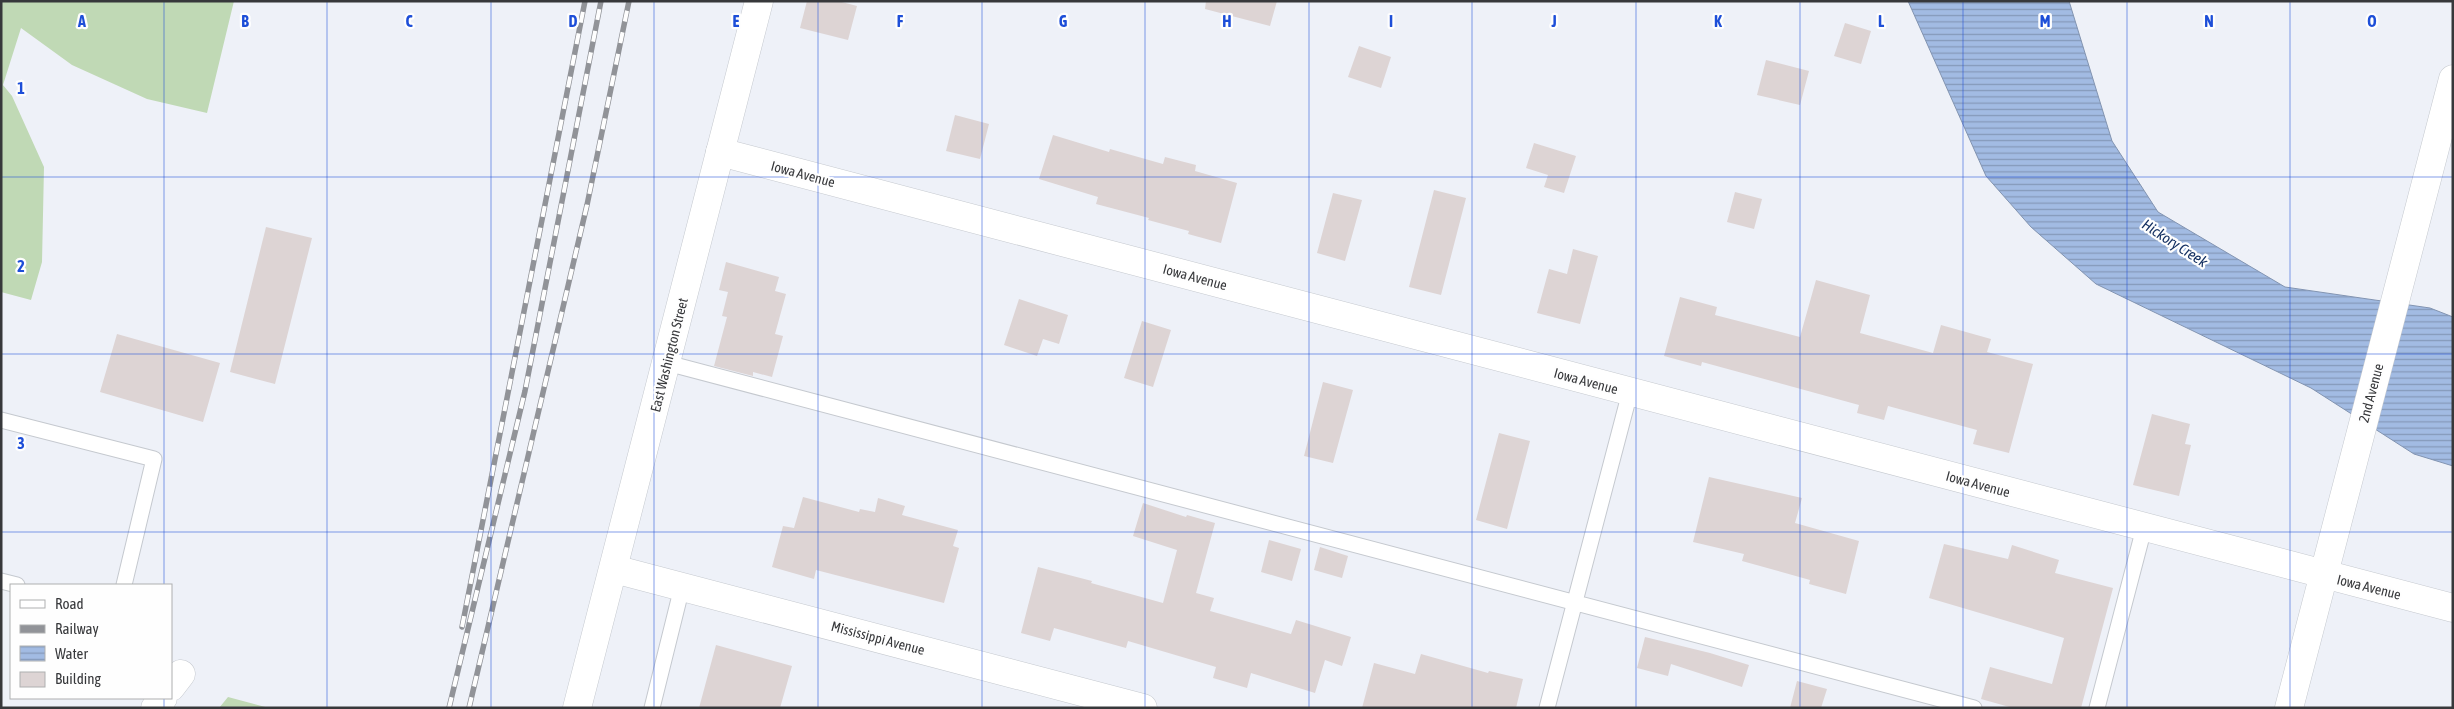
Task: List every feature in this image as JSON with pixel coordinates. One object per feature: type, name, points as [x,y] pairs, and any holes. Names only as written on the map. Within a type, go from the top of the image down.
[{"type":"street","name":"East Washington Street","points":[[577,708],[759,1]]},
{"type":"street","name":"2nd Avenue","points":[[2288,708],[2453,79]]},
{"type":"street","name":"Iowa Avenue","points":[[720,152],[2453,608]]},
{"type":"street","name":"Mississippi Avenue","points":[[614,569],[1143,708]]},
{"type":"lane","points":[[667,363],[1974,708]]},
{"type":"lane","points":[[1547,708],[1630,392]]},
{"type":"lane","points":[[1,420],[154,459],[124,584]]},
{"type":"lane","points":[[2097,708],[2144,528]]},
{"type":"lane","points":[[652,708],[682,587]]},
{"type":"green space","points":[[1,1],[234,1],[207,113],[147,99],[72,65],[21,28],[3,85],[12,96],[44,167],[42,262],[31,300],[1,292]]},
{"type":"green space","points":[[228,697],[269,708],[219,708]]},
{"type":"water","name":"Hickory Creek","points":[[1908,1],[2069,1],[2112,141],[2158,212],[2285,287],[2430,308],[2453,317],[2453,466],[2414,454],[2311,388],[2096,284],[2031,227],[1986,176]]},
{"type":"building","points":[[807,1],[838,1],[857,6],[848,40],[800,28]]},
{"type":"building","points":[[1206,1],[1277,1],[1270,26],[1205,9]]},
{"type":"building","points":[[1845,23],[1871,31],[1861,64],[1834,56]]},
{"type":"building","points":[[1359,46],[1391,57],[1381,88],[1348,77]]},
{"type":"building","points":[[1766,60],[1809,71],[1800,105],[1757,95]]},
{"type":"building","points":[[955,115],[989,124],[980,159],[946,151]]},
{"type":"building","points":[[1053,135],[1109,152],[1110,149],[1163,164],[1165,157],[1196,165],[1195,171],[1237,183],[1221,243],[1188,234],[1189,231],[1148,220],[1149,218],[1096,204],[1098,197],[1039,179]]},
{"type":"building","points":[[1534,143],[1576,156],[1564,193],[1544,187],[1548,175],[1526,168]]},
{"type":"building","points":[[1434,190],[1466,198],[1441,295],[1409,287]]},
{"type":"building","points":[[1735,192],[1762,199],[1754,229],[1727,222]]},
{"type":"building","points":[[1333,193],[1362,200],[1345,261],[1317,253]]},
{"type":"building","points":[[266,227],[312,238],[275,384],[230,372]]},
{"type":"building","points":[[1573,249],[1598,256],[1580,324],[1537,313],[1549,269],[1567,274]]},
{"type":"building","points":[[726,262],[779,277],[775,291],[786,294],[775,334],[783,336],[772,377],[753,372],[753,376],[714,366],[727,317],[722,316],[728,292],[719,290]]},
{"type":"building","points":[[1816,280],[1870,295],[1860,333],[1933,353],[1941,325],[1991,339],[1987,352],[2033,364],[2009,453],[1973,444],[1977,430],[1888,406],[1884,420],[1857,413],[1859,405],[1702,362],[1701,366],[1664,356],[1680,297],[1717,307],[1715,315],[1800,337]]},
{"type":"building","points":[[1019,299],[1068,315],[1059,344],[1043,339],[1037,356],[1004,345]]},
{"type":"building","points":[[1142,321],[1171,330],[1153,387],[1124,378]]},
{"type":"building","points":[[117,334],[220,363],[203,422],[100,392]]},
{"type":"building","points":[[1323,382],[1353,390],[1333,463],[1304,456]]},
{"type":"building","points":[[2152,414],[2190,424],[2185,444],[2191,445],[2179,496],[2133,485]]},
{"type":"building","points":[[1499,433],[1530,441],[1507,529],[1476,520]]},
{"type":"building","points":[[1709,477],[1802,498],[1795,523],[1859,541],[1846,594],[1809,584],[1810,580],[1742,561],[1744,554],[1693,542]]},
{"type":"building","points":[[803,497],[859,512],[860,509],[875,512],[878,498],[905,506],[902,515],[958,530],[953,546],[959,548],[944,603],[816,570],[814,579],[772,567],[783,526],[794,528]]},
{"type":"building","points":[[1143,503],[1186,517],[1187,515],[1215,523],[1196,593],[1214,598],[1210,611],[1291,634],[1296,620],[1351,637],[1342,666],[1325,660],[1315,693],[1251,673],[1247,688],[1213,678],[1216,667],[1128,641],[1126,648],[1054,628],[1050,641],[1021,633],[1038,567],[1163,603],[1177,550],[1133,536]]},
{"type":"building","points":[[1269,540],[1301,549],[1292,581],[1261,572]]},
{"type":"building","points":[[1944,544],[2008,559],[2012,545],[2059,560],[2055,573],[2113,588],[2081,708],[2013,708],[1981,699],[1990,667],[2052,684],[2064,638],[1929,598]]},
{"type":"building","points":[[1320,547],[1348,556],[1342,578],[1314,570]]},
{"type":"building","points":[[1645,637],[1749,665],[1742,687],[1671,664],[1668,676],[1637,668]]},
{"type":"building","points":[[716,645],[792,666],[780,708],[699,708]]},
{"type":"building","points":[[1421,654],[1488,673],[1489,671],[1523,679],[1516,708],[1362,708],[1374,663],[1415,674]]},
{"type":"building","points":[[1797,681],[1827,689],[1821,708],[1790,708]]},
{"type":"railway","points":[[462,627],[585,1]]},
{"type":"railway","points":[[449,708],[525,391],[601,1]]},
{"type":"railway","points":[[469,708],[587,205],[629,1]]}]
